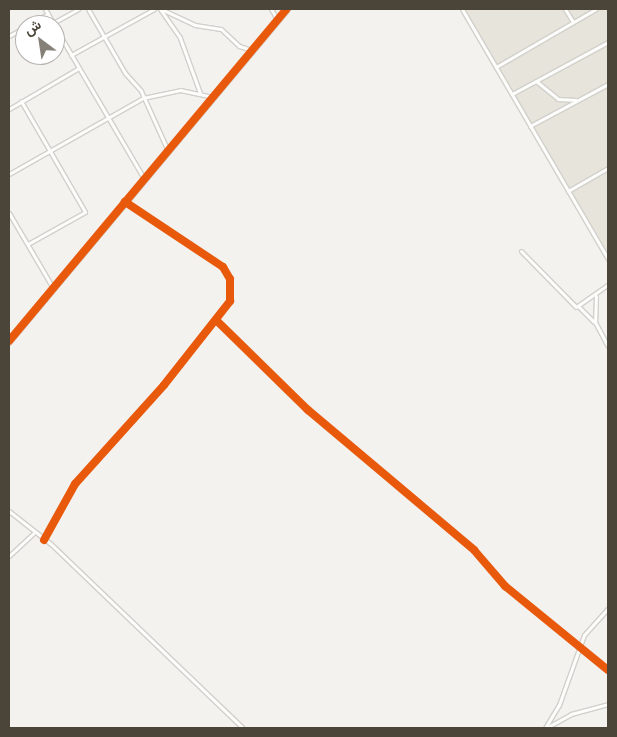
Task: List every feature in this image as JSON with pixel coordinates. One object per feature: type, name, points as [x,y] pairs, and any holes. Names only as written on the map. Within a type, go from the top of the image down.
[{"type":"street","points":[[45,9],[48,14]]},
{"type":"street","points":[[65,18],[78,9]]},
{"type":"street","points":[[88,9],[143,98],[168,151]]},
{"type":"street","points":[[71,55],[154,9]]},
{"type":"street","points":[[160,9],[195,24],[221,29],[239,46],[252,50]]},
{"type":"street","points":[[160,9],[180,38],[201,93]]},
{"type":"street","points":[[271,9],[278,20]]},
{"type":"street","points":[[9,341],[287,9]]},
{"type":"street","points":[[462,9],[608,257]]},
{"type":"street","points":[[565,9],[573,22]]},
{"type":"street","points":[[496,67],[596,9]]},
{"type":"street","points":[[512,94],[608,42]]},
{"type":"street","points":[[65,44],[144,179]]},
{"type":"street","points":[[9,108],[79,68]]},
{"type":"street","points":[[536,81],[558,99],[579,100]]},
{"type":"street","points":[[530,126],[608,84]]},
{"type":"street","points":[[9,174],[48,150],[143,98],[180,90],[201,93],[212,97]]},
{"type":"street","points":[[21,101],[85,212],[28,244]]},
{"type":"street","points":[[568,191],[608,168]]},
{"type":"street","points":[[44,540],[75,484],[217,321],[230,301],[227,273],[189,241],[125,202]]},
{"type":"street","points":[[9,212],[53,288]]},
{"type":"street","points":[[521,251],[595,322],[608,346]]},
{"type":"street","points":[[580,307],[608,285]]},
{"type":"street","points":[[595,322],[596,296]]},
{"type":"street","points":[[217,321],[308,410],[462,538],[508,589],[580,644],[608,670]]},
{"type":"street","points":[[9,511],[33,534],[44,540],[244,728]]},
{"type":"street","points":[[9,556],[33,534]]},
{"type":"street","points":[[545,728],[559,705],[580,644],[608,608]]},
{"type":"street","points":[[545,728],[571,714],[608,704]]},
{"type":"shaded area","points":[[459,9],[608,9],[608,255]]},
{"type":"cycle path","points":[[9,341],[287,9]]},
{"type":"cycle path","points":[[44,540],[75,484],[164,385],[230,301],[230,279],[223,267],[125,202]]},
{"type":"cycle path","points":[[217,321],[308,410],[474,550],[505,586],[608,670]]}]
